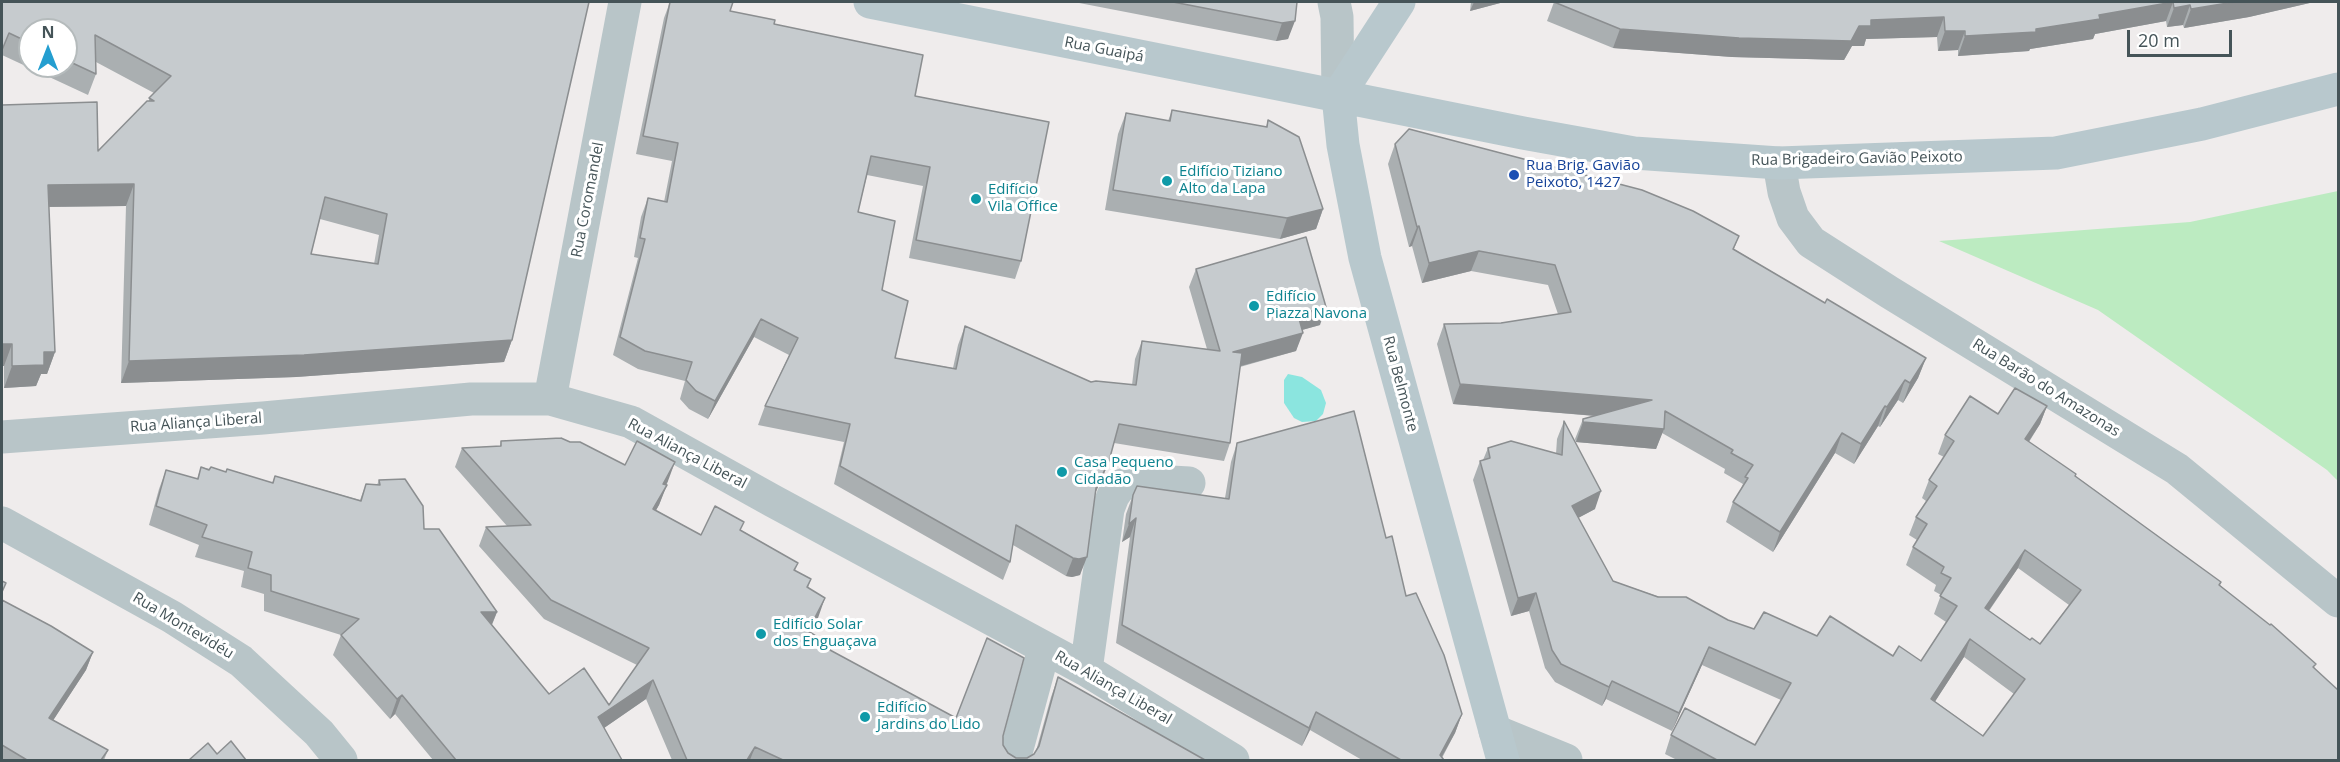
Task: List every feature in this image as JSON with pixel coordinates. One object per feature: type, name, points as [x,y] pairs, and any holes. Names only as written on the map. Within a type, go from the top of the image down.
[{"type":"main road","name":"Rua Guaipá","points":[[870,2],[1338,96]]},
{"type":"main road","points":[[1338,96],[1399,2]]},
{"type":"main road","name":"Rua Brigadeiro Gavião Peixoto","points":[[1338,96],[1634,153],[1779,163],[2056,153],[2202,124],[2338,89]]},
{"type":"main road","name":"Rua Belmonte","points":[[1338,96],[1343,145],[1365,258],[1499,746]]},
{"type":"street","name":"Rua Coromandel","points":[[550,399],[625,2]]},
{"type":"street","name":"Rua Belmonte","points":[[1334,2],[1337,17],[1338,96]]},
{"type":"street","name":"Rua Barão do Amazonas","points":[[1779,163],[1792,218],[1811,242],[2177,469],[2338,601]]},
{"type":"street","name":"Rua Aliança Liberal","points":[[2,437],[233,421],[471,399],[550,399],[631,422],[1086,670],[1233,760]]},
{"type":"street","points":[[1086,670],[1108,509],[1113,496],[1120,486],[1136,480],[1189,483]]},
{"type":"street","name":"Rua Montevidéu","points":[[2,524],[172,617],[241,661],[319,733],[341,760]]},
{"type":"street","points":[[1014,760],[1044,649]]},
{"type":"street","points":[[1499,746],[1566,760]]},
{"type":"green space","points":[[2338,191],[2338,481],[2327,470],[2098,310],[1939,241],[2190,222]]},
{"type":"water","points":[[1288,374],[1302,377],[1321,390],[1326,403],[1323,414],[1316,421],[1302,422],[1294,418],[1284,403],[1284,380]]},
{"type":"building","points":[[2,2],[589,2],[512,340],[304,355],[129,361],[134,184],[48,185],[55,352],[44,352],[44,365],[12,366],[12,344],[2,344],[2,105],[97,102],[98,151],[147,101],[154,101],[149,98],[171,76],[95,35],[96,74],[78,66],[78,18],[18,18],[18,37],[9,33],[2,50]],"holes":[[[325,197],[387,214],[378,264],[311,254]]]},
{"type":"building","points":[[670,2],[733,2],[730,11],[775,20],[774,24],[923,55],[915,96],[1049,122],[1021,261],[916,240],[930,167],[871,156],[858,212],[895,221],[882,290],[908,301],[895,358],[956,369],[965,326],[1091,382],[1136,385],[1142,341],[1220,351],[1196,269],[1306,237],[1326,307],[1298,315],[1303,333],[1233,352],[1242,353],[1230,443],[1119,424],[1109,461],[1096,488],[1087,557],[1073,558],[1016,525],[1010,562],[840,466],[850,424],[765,406],[798,338],[761,319],[715,401],[696,391],[686,380],[692,362],[645,351],[620,337],[645,239],[640,238],[648,198],[667,202],[678,143],[643,136]]},
{"type":"building","points":[[1173,2],[1297,2],[1295,21],[1282,23]]},
{"type":"building","points":[[1554,2],[2173,2],[2099,15],[2100,19],[2036,29],[2036,32],[1965,36],[1965,31],[1945,31],[1944,17],[1871,20],[1871,26],[1859,26],[1851,41],[1739,38],[1620,29]]},
{"type":"building","points":[[2173,2],[2234,2],[2191,9],[2190,5],[2174,8]]},
{"type":"building","points":[[1172,110],[1267,127],[1268,120],[1299,137],[1323,209],[1287,218],[1113,190],[1126,113],[1170,121]]},
{"type":"building","points":[[1409,129],[1642,190],[1693,211],[1739,236],[1733,249],[1825,303],[1827,299],[1926,358],[1910,383],[1905,380],[1887,407],[1885,406],[1861,444],[1842,433],[1780,532],[1733,502],[1753,465],[1731,453],[1733,450],[1665,411],[1664,429],[1583,422],[1583,419],[1652,400],[1460,384],[1444,324],[1501,323],[1571,312],[1555,265],[1479,251],[1429,263],[1395,144]]},
{"type":"building","points":[[2015,388],[2047,406],[2025,439],[2221,582],[2219,585],[2271,624],[2316,664],[2313,667],[2338,690],[2338,760],[1717,760],[1671,735],[1685,708],[1755,745],[1791,683],[1709,647],[1679,713],[1612,681],[1609,687],[1561,664],[1552,650],[1536,593],[1518,598],[1480,461],[1490,458],[1488,448],[1511,441],[1562,455],[1564,421],[1601,491],[1572,506],[1613,581],[1658,597],[1686,597],[1728,620],[1754,629],[1764,612],[1817,636],[1830,616],[1893,656],[1899,646],[1921,661],[1957,606],[1940,596],[1951,578],[1941,573],[1944,567],[1913,547],[1927,524],[1916,517],[1937,486],[1929,480],[1954,441],[1945,435],[1970,396],[1998,414]],"holes":[[[2025,550],[2081,590],[2040,644],[2032,638],[2030,640],[1985,608]],[[1970,639],[2025,679],[1983,736],[1931,699]]]},
{"type":"building","points":[[1354,411],[1386,538],[1392,536],[1406,596],[1416,593],[1444,655],[1462,714],[1440,755],[1444,760],[1401,760],[1316,712],[1309,728],[1122,625],[1136,518],[1129,524],[1133,495],[1137,486],[1229,499],[1237,443]]},
{"type":"building","points":[[561,438],[570,442],[580,442],[625,465],[637,441],[675,462],[663,484],[667,485],[653,509],[701,535],[715,506],[744,522],[740,530],[798,563],[794,570],[811,579],[807,587],[825,598],[808,631],[819,638],[817,643],[956,718],[987,638],[1024,658],[1003,736],[1003,745],[1008,753],[1016,758],[1027,758],[1034,754],[1039,746],[1058,677],[1205,760],[783,760],[755,747],[747,760],[687,760],[653,680],[598,717],[622,760],[456,760],[402,695],[397,699],[341,635],[359,619],[271,591],[271,575],[248,568],[252,552],[202,537],[207,525],[156,506],[166,470],[198,479],[201,467],[209,470],[211,467],[226,472],[227,469],[273,483],[275,476],[361,501],[366,484],[380,485],[379,480],[405,479],[423,506],[424,529],[439,529],[497,612],[481,612],[549,694],[584,668],[609,705],[649,648],[551,600],[486,527],[531,525],[462,448],[501,446],[501,441]]},
{"type":"building","points":[[2,600],[93,652],[49,718],[108,750],[101,760],[27,760],[2,745]]},
{"type":"building","points":[[231,741],[246,760],[189,760],[208,743],[217,754]]},
{"type":"place","name":"Rua Brig. Gavião Peixoto, 1427","points":[[1514,175]]},
{"type":"place","name":"Edifício Tiziano Alto da Lapa","points":[[1167,181]]},
{"type":"place","name":"Edifício Vila Office","points":[[976,199]]},
{"type":"place","name":"Edifício Piazza Navona","points":[[1254,306]]},
{"type":"place","name":"Casa Pequeno Cidadão","points":[[1062,472]]},
{"type":"place","name":"Edifício Solar dos Enguaçava","points":[[761,634]]},
{"type":"place","name":"Edifício Jardins do Lido","points":[[865,717]]}]
